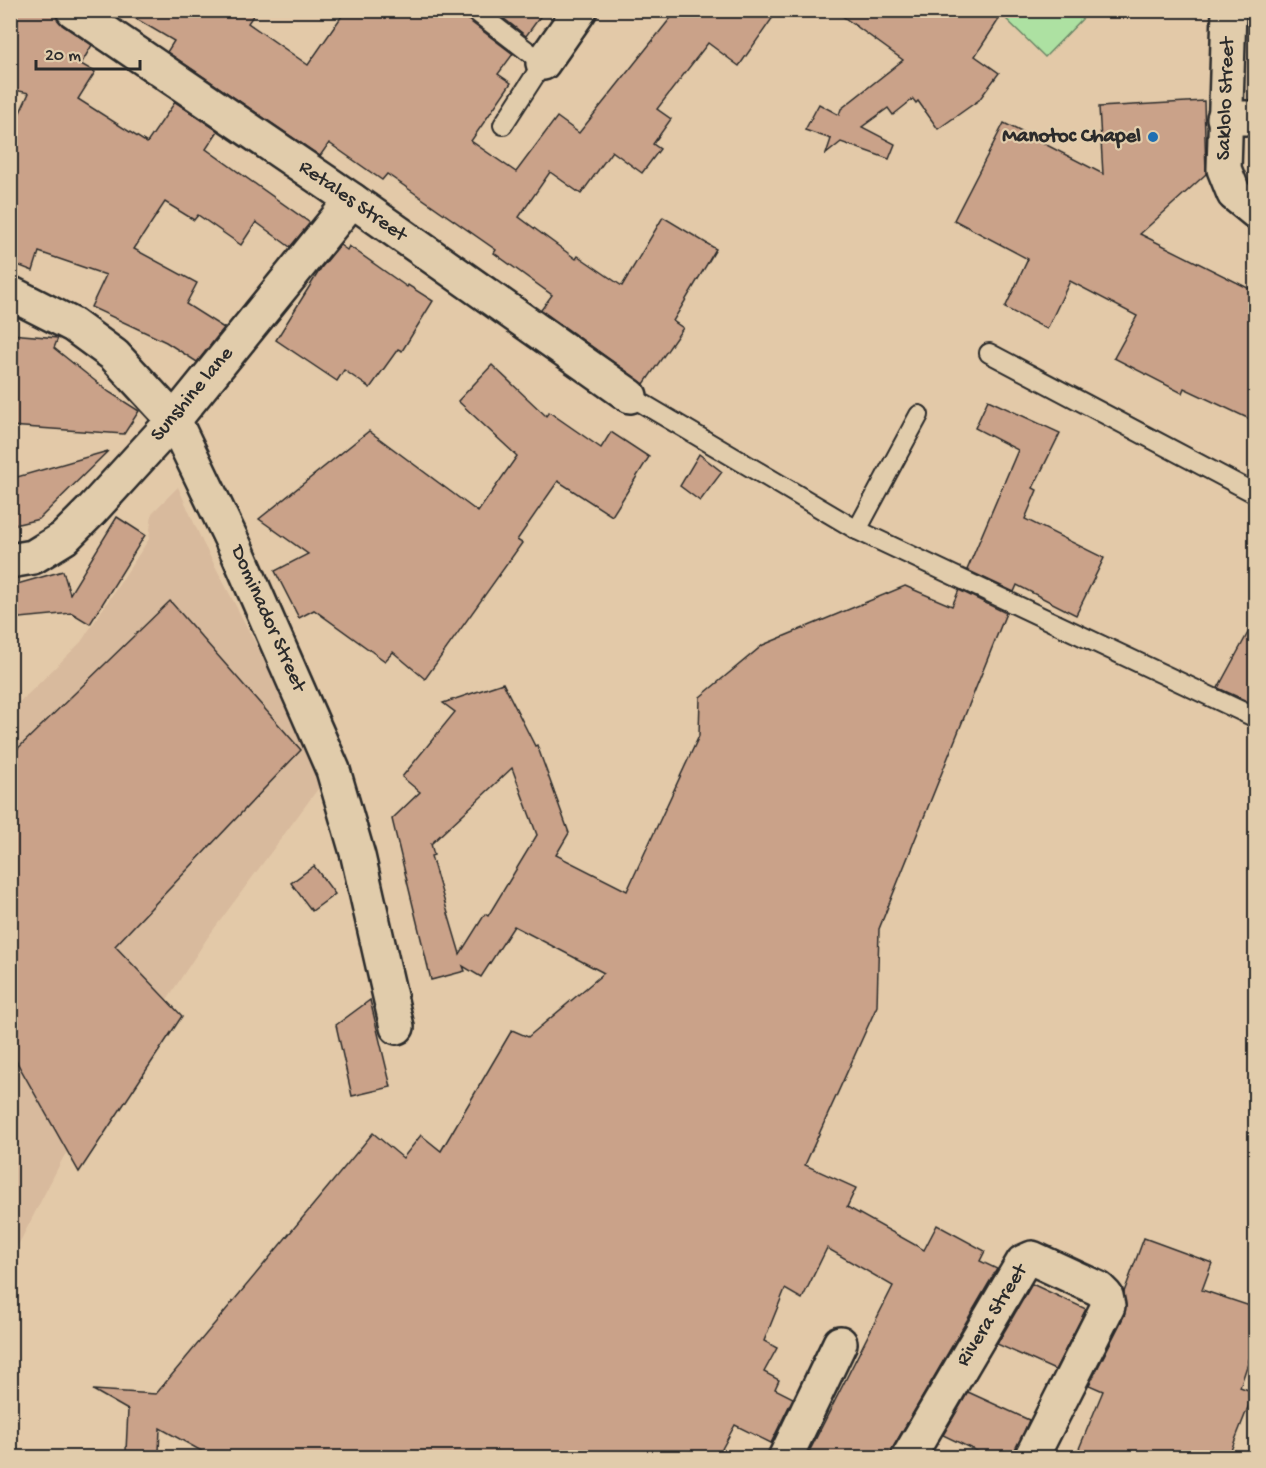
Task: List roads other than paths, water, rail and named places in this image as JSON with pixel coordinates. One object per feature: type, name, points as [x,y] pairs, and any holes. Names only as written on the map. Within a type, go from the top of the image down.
[{"type":"street","name":"Retales Street","points":[[73,10],[352,200],[630,396]]},
{"type":"street","points":[[543,63],[579,10]]},
{"type":"street","name":"Saklolo Street","points":[[1229,10],[1240,118],[1224,170],[1234,194],[1256,212]]},
{"type":"street","name":"Sunshine lane","points":[[10,561],[33,557],[64,538],[174,420],[352,200]]},
{"type":"street","name":"Dominador Street","points":[[10,293],[73,326],[114,356],[174,420],[237,551],[333,770],[358,856],[397,1027]]},
{"type":"street","name":"Rivera Street","points":[[908,1458],[1023,1262],[1032,1258],[1099,1289],[1106,1296],[1108,1306],[1031,1458]]},
{"type":"street","points":[[784,1458],[840,1343]]},
{"type":"lane","points":[[474,10],[543,63],[503,125]]},
{"type":"lane","points":[[989,353],[1256,494]]},
{"type":"lane","points":[[630,396],[857,530],[1256,718]]},
{"type":"lane","points":[[857,530],[919,415]]},
{"type":"place","name":"Manotoc Chapel","points":[[1153,137]]}]
